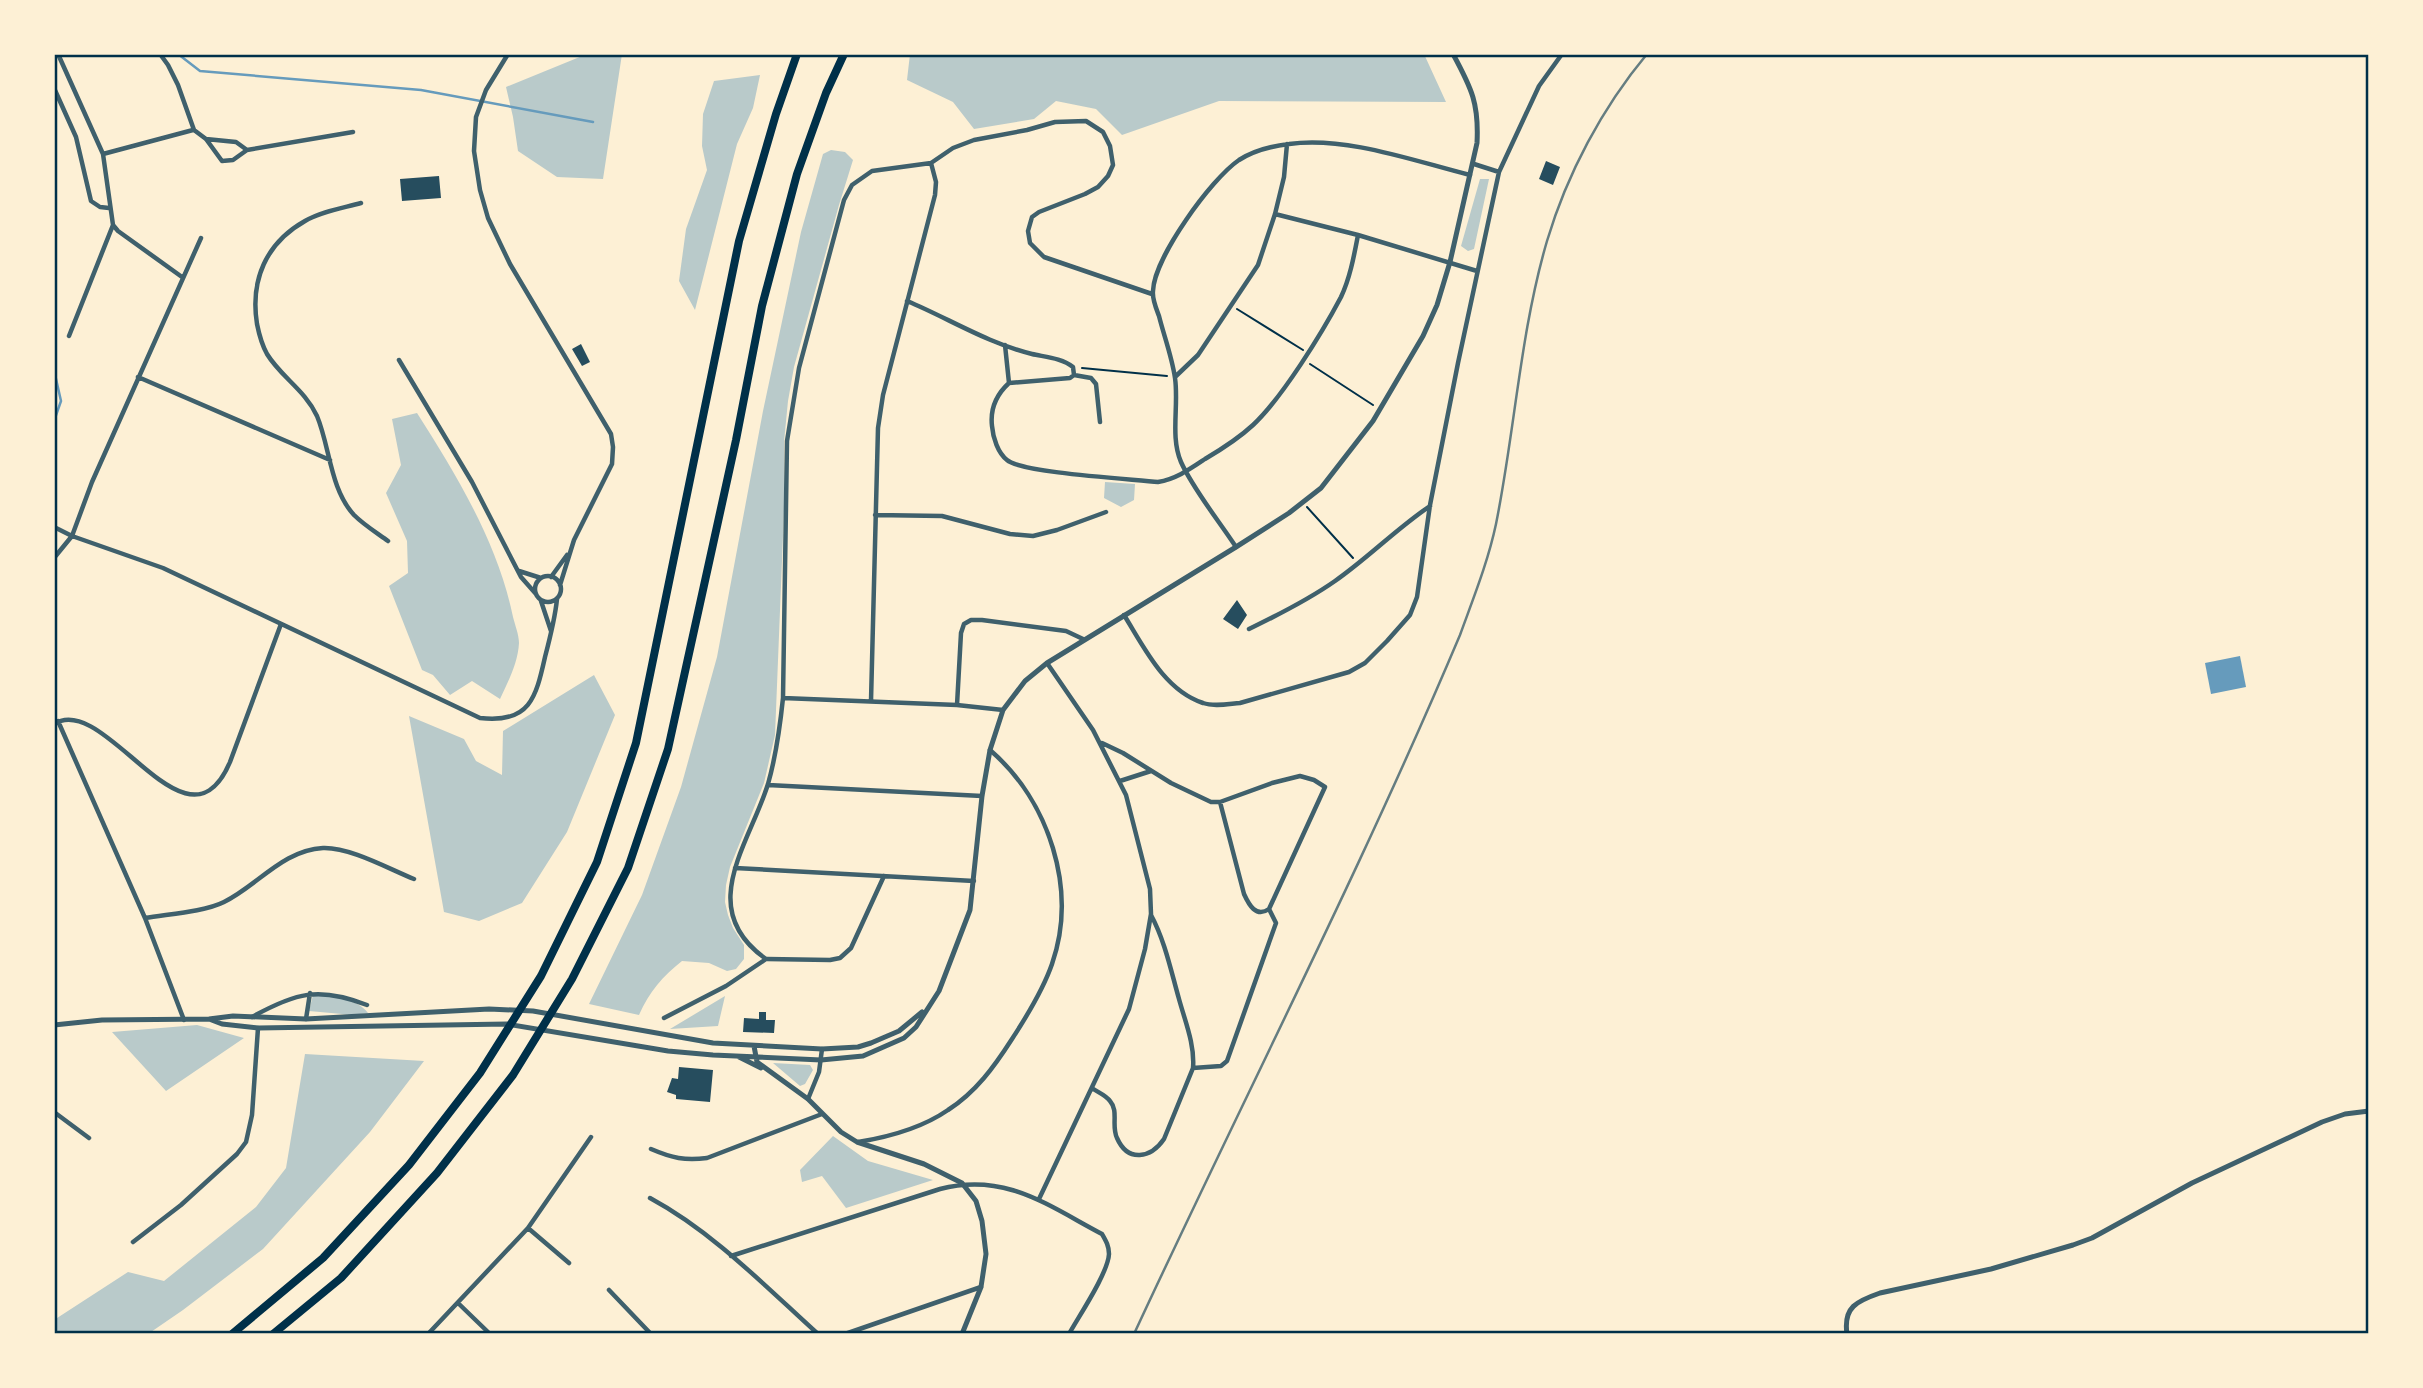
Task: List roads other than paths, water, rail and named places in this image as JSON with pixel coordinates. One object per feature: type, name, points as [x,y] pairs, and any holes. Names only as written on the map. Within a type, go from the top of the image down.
[{"type":"highway","points":[[232,1334],[323,1258],[409,1165],[433,1135],[480,1073],[541,976],[597,862],[636,743],[739,241],[776,114],[797,54]]},
{"type":"highway","points":[[273,1334],[341,1278],[437,1173],[513,1075],[572,979],[628,868],[668,749],[736,440],[762,306],[797,174],[826,93],[844,54]]},
{"type":"street","points":[[58,54],[103,154],[113,225],[182,277]]},
{"type":"street","points":[[160,54],[178,85],[194,130],[206,139],[215,155],[222,161],[228,161],[247,150],[353,132]]},
{"type":"street","points":[[508,54],[485,93],[476,117],[474,151],[480,190],[488,218],[510,264],[612,440],[614,453],[610,469],[568,555],[551,577],[542,578],[519,571]]},
{"type":"street","points":[[209,1019],[222,1024],[258,1028],[491,1023],[523,1025],[661,1050],[755,1058],[821,1060],[863,1056],[904,1038],[916,1027],[947,975],[970,910],[982,796],[990,750],[1003,710],[1025,681],[1047,663],[1236,547],[1321,488],[1379,410],[1423,335],[1437,305],[1450,262],[1474,164],[1478,123],[1476,102],[1453,54]]},
{"type":"street","points":[[1124,615],[1157,668],[1180,689],[1206,704],[1240,703],[1349,672],[1365,663],[1409,615],[1417,597],[1430,505],[1499,172],[1539,86],[1562,54]]},
{"type":"street","points":[[54,88],[75,137],[91,201],[100,208],[109,208]]},
{"type":"street","points":[[766,959],[748,943],[737,926],[732,914],[730,893],[734,868],[768,785],[779,736],[783,698],[786,484],[793,402],[799,368],[844,200],[852,185],[872,171],[931,163],[953,148],[974,140],[1070,120],[1086,121],[1102,132],[1113,156],[1113,165],[1108,176],[1098,187],[1032,217],[1028,224],[1028,236],[1036,250],[1044,257],[1152,294]]},
{"type":"street","points":[[103,154],[194,130]]},
{"type":"street","points":[[206,139],[236,142],[247,150]]},
{"type":"street","points":[[1236,547],[1186,471],[1179,455],[1176,440],[1175,377],[1152,294],[1154,276],[1190,214],[1214,183],[1240,159],[1255,152],[1287,144],[1317,142],[1343,145],[1470,175]]},
{"type":"street","points":[[1175,377],[1198,355],[1258,265],[1284,177],[1287,144]]},
{"type":"street","points":[[871,701],[878,428],[883,395],[935,195],[936,182],[931,163]]},
{"type":"street","points":[[1474,164],[1499,172]]},
{"type":"street","points":[[361,203],[309,219],[284,236],[265,258],[254,293],[259,335],[266,353],[310,403],[345,501],[352,513],[388,541]]},
{"type":"street","points":[[1275,214],[1358,235],[1477,271]]},
{"type":"street","points":[[69,336],[113,225]]},
{"type":"street","points":[[1100,422],[1096,384],[1091,378],[1074,375],[1063,379],[1009,383],[998,394],[992,425],[1000,452],[1014,464],[1158,482],[1171,480],[1236,439],[1255,423],[1303,360],[1342,296],[1358,235]]},
{"type":"street","points":[[54,558],[72,536],[92,482],[201,238]]},
{"type":"street","points":[[906,301],[1005,345],[1065,361],[1073,367],[1074,375]]},
{"type":"street","points":[[1005,345],[1009,383]]},
{"type":"street","points":[[399,360],[472,482],[519,571],[541,600],[551,632]]},
{"type":"street","points":[[138,377],[330,460]]},
{"type":"street","points":[[1249,629],[1317,593],[1358,564],[1401,525],[1430,505]]},
{"type":"street","points":[[875,514],[942,516],[1010,534],[1033,536],[1066,528],[1106,512]]},
{"type":"street","points":[[54,527],[163,568],[472,716],[488,719],[517,712],[536,696],[560,595],[560,585],[569,562],[568,555]]},
{"type":"street","points":[[551,577],[560,585]]},
{"type":"street","points":[[536,594],[537,584],[542,578]]},
{"type":"street","points":[[541,600],[549,602],[557,599]]},
{"type":"street","points":[[957,705],[961,633],[964,624],[971,620],[1010,622],[1066,631],[1083,639]]},
{"type":"street","points":[[184,1020],[145,918],[56,723],[77,720],[109,738],[154,775],[180,792],[197,794],[212,790],[223,779],[281,624]]},
{"type":"street","points":[[1039,1199],[1129,1009],[1151,914],[1150,889],[1131,811],[1120,781],[1100,743],[1047,663]]},
{"type":"street","points":[[783,698],[957,705],[1003,710]]},
{"type":"street","points":[[1100,743],[1123,753],[1195,796],[1211,802],[1220,802],[1300,776],[1314,780],[1325,788],[1269,909],[1259,912],[1249,906],[1220,802]]},
{"type":"street","points":[[857,1142],[881,1138],[923,1124],[965,1098],[987,1076],[1006,1048],[1026,1017],[1052,965],[1062,910],[1058,866],[1048,833],[1035,806],[1003,761],[990,750]]},
{"type":"street","points":[[1120,781],[1151,771]]},
{"type":"street","points":[[768,785],[982,796]]},
{"type":"street","points":[[145,918],[221,904],[280,864],[321,848],[341,850],[414,879]]},
{"type":"street","points":[[734,868],[975,881]]},
{"type":"street","points":[[664,1018],[726,986],[766,959],[830,960],[846,953],[851,948],[884,876]]},
{"type":"street","points":[[1193,1068],[1221,1066],[1227,1061],[1276,923],[1269,909]]},
{"type":"street","points":[[1091,1088],[1109,1100],[1114,1109],[1117,1139],[1126,1150],[1136,1156],[1149,1154],[1158,1148],[1193,1068],[1194,1058],[1163,945],[1151,914]]},
{"type":"street","points":[[306,1019],[310,993]]},
{"type":"street","points":[[252,1017],[276,1003],[310,993],[347,997],[367,1005]]},
{"type":"street","points":[[54,1025],[102,1020],[184,1020],[233,1016],[306,1019],[489,1009],[533,1011],[713,1043],[822,1049],[858,1047],[884,1038],[899,1031],[928,1007]]},
{"type":"street","points":[[133,1242],[181,1205],[237,1154],[246,1142],[252,1115],[258,1028]]},
{"type":"street","points":[[754,1046],[757,1062],[808,1099],[841,1132],[857,1142],[924,1164],[962,1183],[976,1201],[986,1254],[981,1287],[963,1333]]},
{"type":"street","points":[[808,1099],[822,1049]]},
{"type":"street","points":[[739,1057],[767,1070]]},
{"type":"street","points":[[1847,1334],[1845,1321],[1852,1306],[1865,1298],[1991,1269],[2092,1238],[2192,1183],[2322,1122],[2345,1114],[2369,1111]]},
{"type":"street","points":[[54,1112],[89,1138]]},
{"type":"street","points":[[651,1149],[674,1159],[688,1161],[707,1158],[821,1114]]},
{"type":"street","points":[[428,1334],[528,1228],[591,1137]]},
{"type":"street","points":[[731,1256],[962,1183],[991,1184],[1039,1199],[1102,1234],[1107,1243],[1109,1256],[1104,1271],[1069,1334]]},
{"type":"street","points":[[650,1198],[676,1212],[731,1256],[818,1334],[830,1334]]},
{"type":"street","points":[[528,1228],[569,1263]]},
{"type":"street","points":[[845,1334],[981,1287]]},
{"type":"street","points":[[609,1290],[651,1334]]},
{"type":"street","points":[[458,1303],[490,1334]]},
{"type":"water","points":[[2240,656],[2246,687],[2211,694],[2205,663]]},
{"type":"waterway","points":[[178,54],[200,71],[421,90],[593,122]]},
{"type":"waterway","points":[[54,370],[61,401],[54,421]]},
{"type":"railway","points":[[1134,1334],[1341,899],[1460,635],[1485,566],[1496,524],[1530,311],[1555,216],[1601,119],[1647,54]]}]
